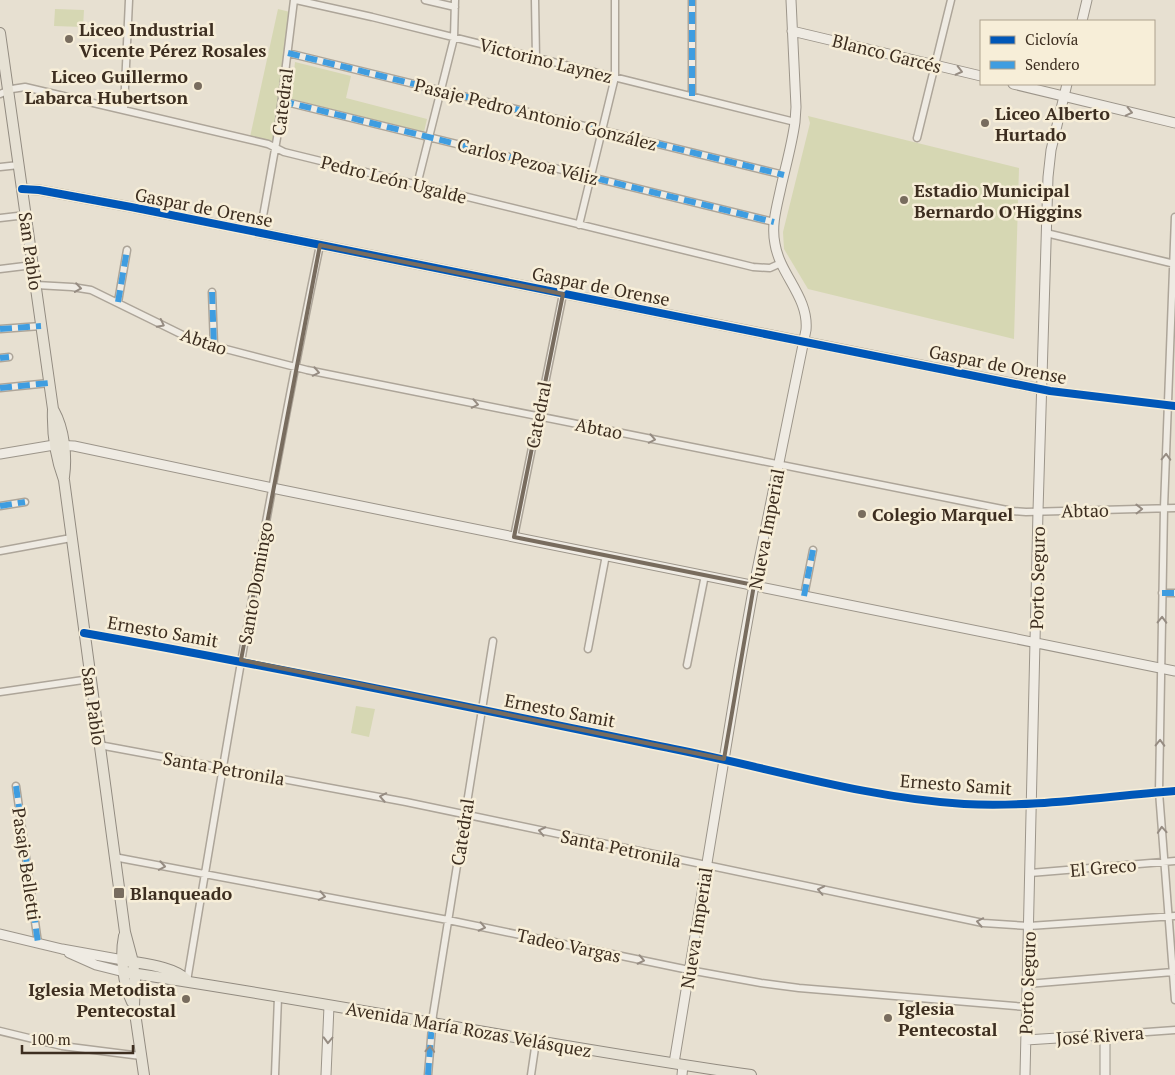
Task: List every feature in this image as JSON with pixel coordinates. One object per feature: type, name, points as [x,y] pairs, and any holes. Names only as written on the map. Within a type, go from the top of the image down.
[{"type":"main road","name":"San Pablo","points":[[0,33],[4,93],[22,189],[59,445],[56,458],[64,480],[144,1075]]},
{"type":"main road","name":"Avenida María Rozas Velásquez","points":[[128,961],[173,972],[182,976],[187,981]]},
{"type":"main road","name":"Avenida María Rozas Velásquez","points":[[129,973],[187,981],[432,1023],[680,1068],[751,1075]]},
{"type":"street","points":[[124,109],[130,0]]},
{"type":"street","name":"Victorino Laynez","points":[[295,0],[795,122]]},
{"type":"street","name":"Catedral","points":[[260,233],[276,148],[295,0]]},
{"type":"street","points":[[417,185],[454,38],[455,4],[425,0]]},
{"type":"street","points":[[535,0],[536,58]]},
{"type":"street","points":[[579,225],[615,77],[615,0]]},
{"type":"street","points":[[692,0],[692,96]]},
{"type":"street","name":"Nueva Imperial","points":[[680,1068],[689,970],[724,759],[754,586],[807,325],[805,310],[781,263],[774,242],[774,222],[795,122],[791,0]]},
{"type":"street","points":[[917,138],[951,0]]},
{"type":"street","points":[[1082,20],[1087,0]]},
{"type":"street","name":"Blanco Garcés","points":[[792,31],[980,76]]},
{"type":"street","name":"Pasaje Pedro Antonio González","points":[[288,54],[784,176]]},
{"type":"street","points":[[1017,85],[1175,123]]},
{"type":"street","name":"Porto Seguro","points":[[1025,1075],[1048,164],[1066,85]]},
{"type":"street","name":"Pedro León Ugalde","points":[[4,93],[25,87],[268,144],[284,152],[753,267],[770,268],[781,263]]},
{"type":"street","name":"Carlos Pezoa Véliz","points":[[282,101],[774,222]]},
{"type":"street","points":[[0,167],[18,165]]},
{"type":"street","name":"Gaspar de Orense","points":[[22,189],[81,198],[260,233],[1041,389],[1175,406]]},
{"type":"street","points":[[0,218],[26,216]]},
{"type":"street","points":[[1175,217],[1164,508],[1159,792],[1164,862],[1172,916],[1175,1000]]},
{"type":"street","points":[[1046,234],[1174,264]]},
{"type":"street","name":"Santo Domingo","points":[[187,981],[240,660],[320,245]]},
{"type":"street","points":[[118,302],[127,250]]},
{"type":"street","points":[[0,269],[33,265]]},
{"type":"street","name":"Abtao","points":[[36,285],[91,290],[184,335],[214,346],[297,367],[1012,511],[1175,508]]},
{"type":"street","points":[[212,292],[214,346]]},
{"type":"street","name":"Catedral","points":[[514,537],[563,294]]},
{"type":"street","points":[[0,329],[42,326]]},
{"type":"street","points":[[0,358],[9,357]]},
{"type":"street","points":[[0,388],[49,383]]},
{"type":"street","points":[[0,454],[59,445],[99,450],[272,488],[1175,671]]},
{"type":"street","points":[[0,506],[25,502]]},
{"type":"street","points":[[0,551],[71,538]]},
{"type":"street","points":[[804,596],[814,550]]},
{"type":"street","points":[[588,649],[606,555]]},
{"type":"street","points":[[687,665],[705,575]]},
{"type":"street","points":[[1162,593],[1175,593]]},
{"type":"street","name":"Ernesto Samit","points":[[84,633],[240,660],[724,759],[903,798],[981,804],[1175,791]]},
{"type":"street","name":"Catedral","points":[[428,1075],[432,1023],[494,641]]},
{"type":"street","points":[[0,692],[90,679]]},
{"type":"street","name":"Santa Petronila","points":[[99,745],[465,814],[983,923],[1029,926],[1172,916]]},
{"type":"street","name":"Pasaje Belletti","points":[[16,786],[38,943]]},
{"type":"street","name":"Tadeo Vargas","points":[[114,857],[448,920],[689,970],[799,988],[1026,1008]]},
{"type":"street","name":"El Greco","points":[[1030,873],[1175,861]]},
{"type":"street","points":[[0,934],[62,949],[128,961]]},
{"type":"street","points":[[62,949],[96,965],[129,973]]},
{"type":"street","points":[[1027,984],[1173,972]]},
{"type":"street","points":[[275,1075],[278,997]]},
{"type":"street","points":[[326,1075],[329,1006]]},
{"type":"street","name":"José Rivera","points":[[1026,1040],[1175,1030]]},
{"type":"street","points":[[0,1031],[62,1046],[141,1056]]},
{"type":"street","points":[[1105,1075],[1106,1035]]},
{"type":"street","points":[[531,1075],[536,1041]]},
{"type":"highlighted area","points":[[320,245],[563,294],[514,537],[754,585],[724,759],[241,660]]},
{"type":"green space","points":[[55,9],[84,10],[83,27],[54,26]]},
{"type":"green space","points":[[278,9],[290,12],[273,141],[250,137]]},
{"type":"green space","points":[[295,62],[351,76],[346,98],[427,119],[424,132],[291,99]]},
{"type":"green space","name":"Estadio Municipal Bernardo O'Higgins","points":[[808,116],[1019,168],[1014,339],[808,289],[784,249],[783,232],[810,123]]},
{"type":"green space","points":[[356,706],[375,709],[369,737],[351,733]]},
{"type":"marked path","points":[[692,0],[692,96]]},
{"type":"marked path","points":[[288,53],[784,175]]},
{"type":"marked path","points":[[282,101],[774,222]]},
{"type":"marked path","points":[[118,302],[127,250]]},
{"type":"marked path","points":[[212,292],[214,346]]},
{"type":"marked path","points":[[0,329],[41,326]]},
{"type":"marked path","points":[[0,358],[9,357]]},
{"type":"marked path","points":[[0,388],[49,383]]},
{"type":"marked path","points":[[0,506],[25,502]]},
{"type":"marked path","points":[[804,596],[813,550]]},
{"type":"marked path","points":[[1162,593],[1175,593]]},
{"type":"marked path","points":[[16,786],[38,943]]},
{"type":"marked path","points":[[428,1075],[432,1023]]},
{"type":"cycle path","points":[[22,189],[39,190],[131,207],[1050,391],[1175,406]]},
{"type":"cycle path","points":[[84,633],[453,704],[891,796],[927,801],[990,805],[1043,803],[1175,791]]},
{"type":"place","name":"Liceo Industrial Vicente Pérez Rosales","points":[[69,39]]},
{"type":"place","name":"Liceo Guillermo Labarca Hubertson","points":[[198,86]]},
{"type":"place","name":"Liceo Alberto Hurtado","points":[[985,123]]},
{"type":"place","name":"Estadio Municipal Bernardo O'Higgins","points":[[904,200]]},
{"type":"place","name":"Colegio Marquel","points":[[862,514]]},
{"type":"place","name":"Blanqueado","points":[[119,893]]},
{"type":"place","name":"Iglesia Metodista Pentecostal","points":[[186,999]]},
{"type":"place","name":"Iglesia Pentecostal","points":[[888,1018]]}]
